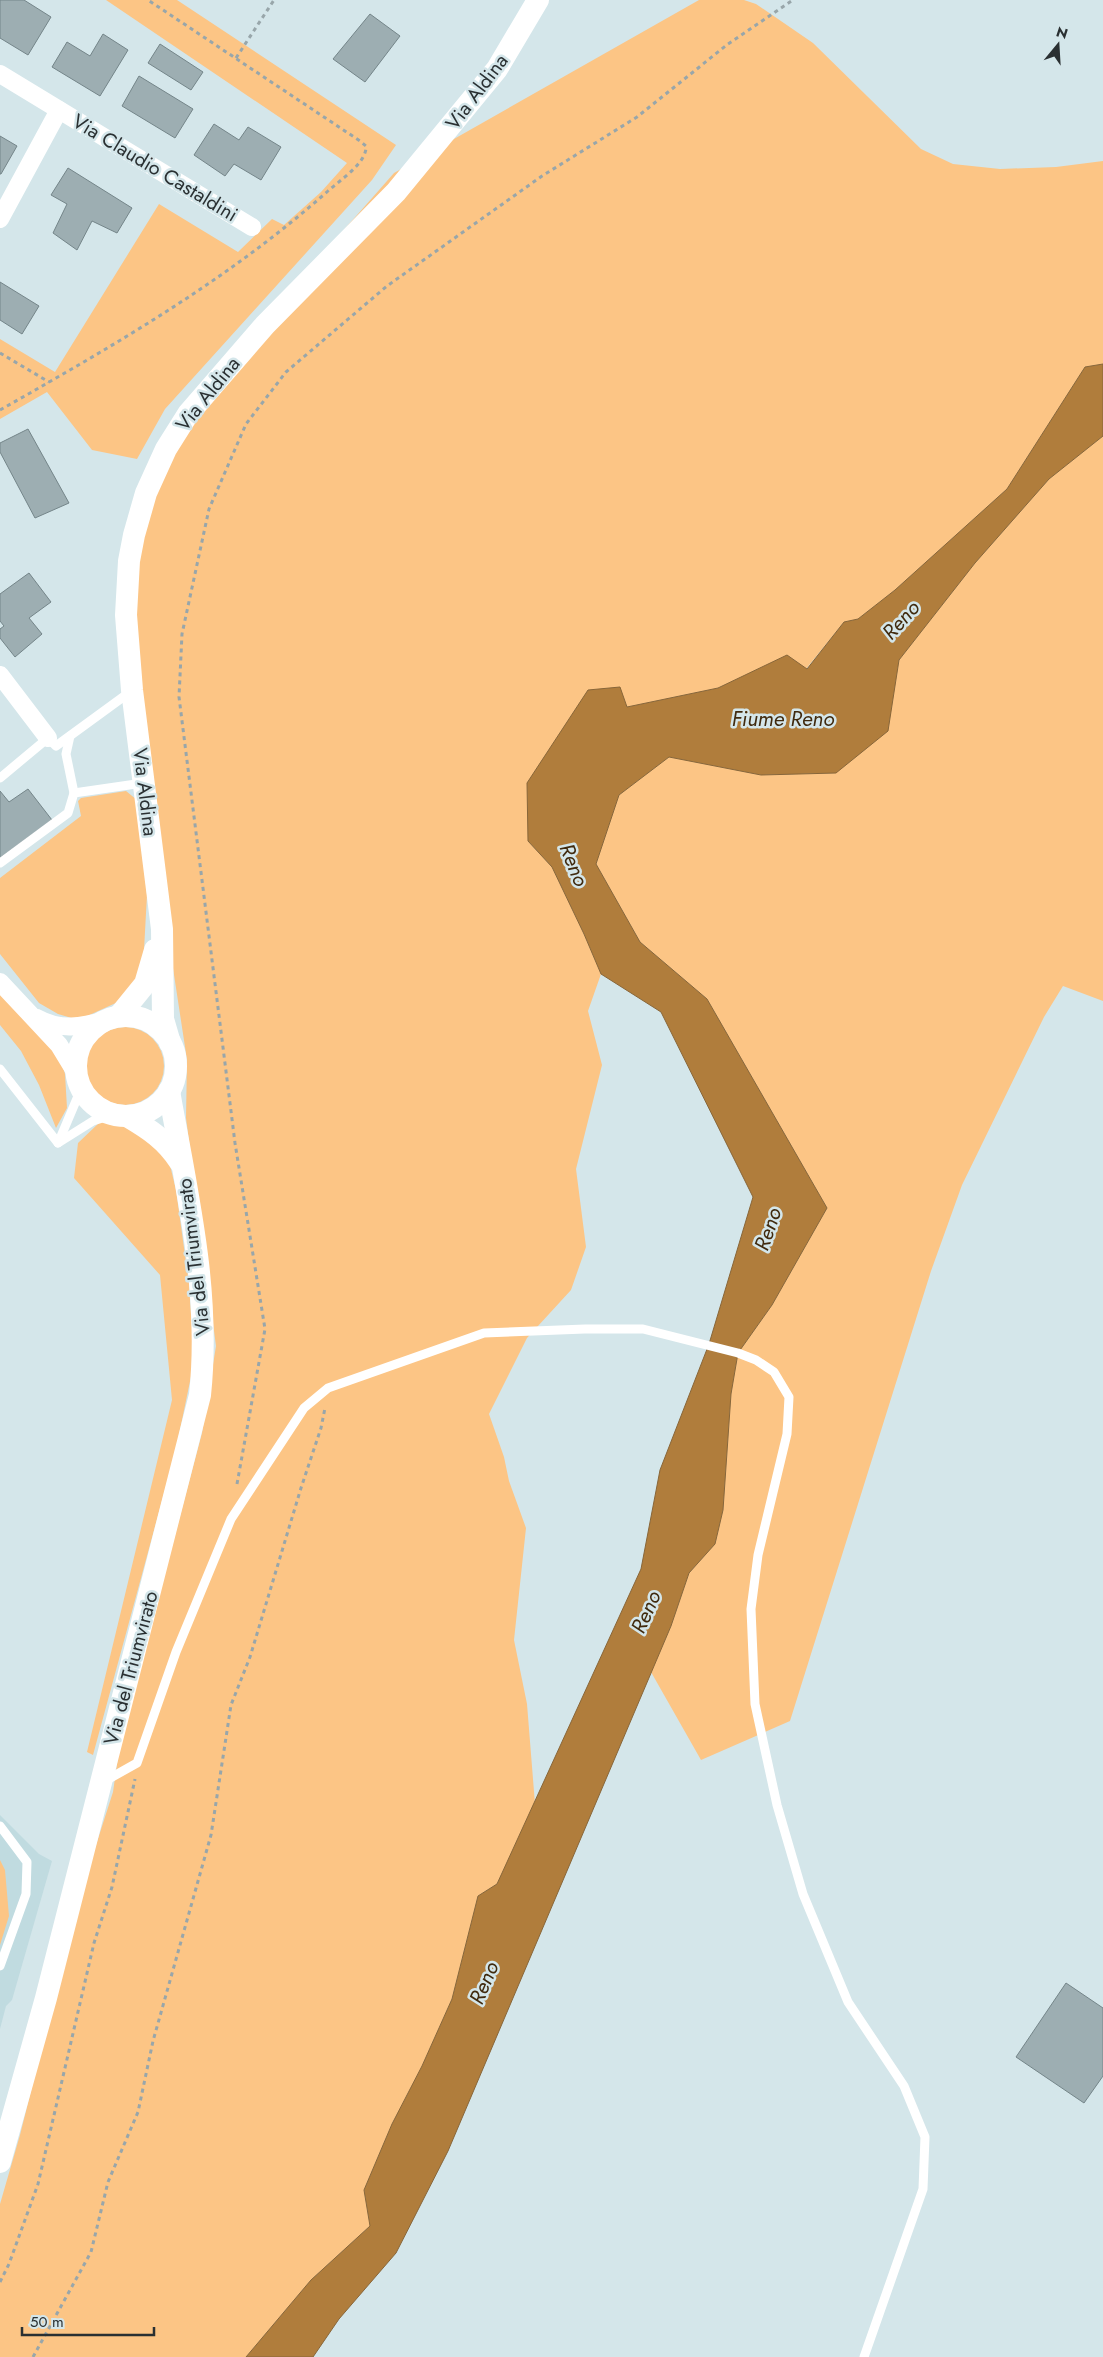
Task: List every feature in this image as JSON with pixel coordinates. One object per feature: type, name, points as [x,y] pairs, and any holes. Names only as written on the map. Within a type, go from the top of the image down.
[{"type":"street","name":"Via Aldina","points":[[170,1043],[163,1019],[162,929],[132,690],[126,614],[128,561],[146,493],[173,436],[210,386],[264,325],[396,192],[443,137],[497,69],[538,0]]},
{"type":"street","name":"Via Claudio Castaldini","points":[[0,74],[252,226]]},
{"type":"street","name":"Via Claudio Castaldini","points":[[0,219],[59,110]]},
{"type":"street","points":[[0,675],[48,738]]},
{"type":"street","name":"Via Aldina","points":[[112,1018],[145,984],[151,968],[155,954],[157,887]]},
{"type":"street","points":[[0,982],[59,1045],[90,1101],[102,1109],[121,1115],[151,1108],[169,1091],[176,1067],[170,1043],[161,1030],[149,1022],[134,1016],[112,1018],[84,1027],[71,1028],[58,1026],[32,1016]]},
{"type":"street","points":[[79,1081],[76,1060],[82,1041],[95,1026],[112,1018]]},
{"type":"street","name":"Via del Triumvirato","points":[[0,2162],[40,2018],[200,1395],[204,1354],[203,1307],[196,1241],[169,1091]]},
{"type":"street","name":"Via del Triumvirato","points":[[121,1115],[155,1132],[171,1148],[183,1166]]},
{"type":"lane","points":[[0,778],[48,738],[56,746],[132,690]]},
{"type":"lane","points":[[0,862],[68,813],[74,793],[66,754],[70,736]]},
{"type":"lane","points":[[74,793],[144,783]]},
{"type":"lane","points":[[0,1069],[58,1144]]},
{"type":"lane","points":[[58,1144],[79,1081]]},
{"type":"lane","points":[[58,1144],[93,1121],[121,1115]]},
{"type":"lane","points":[[101,1783],[137,1763],[176,1652],[231,1519],[304,1408],[328,1388],[484,1333],[643,1329],[709,1344],[738,1353],[756,1360],[774,1372],[789,1397],[788,1434],[758,1555],[751,1609],[754,1704],[778,1805],[803,1894],[848,2002],[904,2086],[925,2137],[923,2189],[864,2357]]},
{"type":"lane","points":[[0,1826],[27,1862],[26,1894],[0,1966]]},
{"type":"path","points":[[0,410],[179,305],[285,229],[355,168],[366,151],[366,146],[360,141],[148,0]]},
{"type":"path","points":[[236,58],[274,0]]},
{"type":"path","points":[[231,1519],[265,1330],[235,1143],[179,696],[182,634],[209,509],[246,424],[286,372],[387,286],[542,176],[637,117],[728,44],[793,0]]},
{"type":"path","points":[[0,353],[49,382]]},
{"type":"path","points":[[33,2357],[91,2252],[108,2182],[138,2112],[153,2041],[211,1835],[231,1705],[250,1657],[321,1428],[328,1388]]},
{"type":"path","points":[[0,2282],[10,2264],[38,2184],[94,1943],[112,1888],[134,1791],[137,1763]]},
{"type":"shaded area","points":[[106,0],[177,0],[396,145],[372,180],[165,409],[137,459],[92,450],[47,392],[0,419],[0,339],[55,372],[159,204],[238,252],[272,219],[284,225],[321,192],[347,163]]},
{"type":"shaded area","points":[[699,0],[744,0],[756,4],[813,43],[921,149],[953,164],[1000,169],[1056,167],[1103,161],[1103,364],[1085,367],[1007,489],[895,590],[858,619],[844,622],[806,669],[787,656],[718,688],[627,707],[528,841],[552,867],[601,974],[588,1011],[602,1065],[576,1169],[586,1247],[571,1290],[527,1338],[489,1414],[504,1457],[509,1481],[526,1528],[514,1640],[527,1704],[535,1804],[497,1884],[478,1896],[452,1999],[422,2066],[392,2124],[364,2190],[370,2226],[311,2280],[246,2357],[0,2357],[0,2204],[20,2135],[80,1895],[113,1792],[120,1743],[202,1433],[216,1346],[186,1118],[187,1060],[153,837],[123,547],[219,372],[394,173]]},
{"type":"shaded area","points":[[1103,436],[1103,1001],[1063,986],[1044,1017],[962,1185],[931,1271],[790,1721],[701,1760],[651,1672],[671,1626],[689,1573],[715,1544],[723,1510],[731,1394],[738,1353],[772,1305],[827,1208],[707,999],[640,942],[596,864],[619,795],[669,757],[761,775],[835,773],[887,731],[899,660],[975,563],[1049,479]]},
{"type":"shaded area","points":[[126,791],[137,800],[147,895],[144,950],[136,984],[118,1002],[85,1017],[75,1019],[58,1014],[39,1003],[0,954],[0,878],[81,816],[78,801],[81,798]]},
{"type":"shaded area","points":[[0,990],[59,1054],[65,1074],[67,1108],[56,1128],[39,1085],[21,1051],[0,1025]]},
{"type":"shaded area","points":[[125,1027],[140,1030],[153,1038],[161,1051],[164,1066],[161,1081],[153,1094],[140,1102],[125,1105],[110,1102],[97,1094],[89,1081],[86,1066],[89,1051],[97,1038],[110,1030]]},
{"type":"shaded area","points":[[100,1122],[124,1123],[134,1126],[169,1161],[176,1190],[189,1284],[194,1362],[176,1449],[93,1755],[87,1752],[172,1400],[160,1275],[74,1178],[78,1143]]},
{"type":"shaded area","points":[[0,1815],[39,1854],[52,1861],[12,2000],[6,2006],[0,2029]]},
{"type":"shaded area","points":[[0,1860],[5,1870],[9,1916],[0,1945]]},
{"type":"water","name":"Fiume Reno","points":[[1103,364],[1103,436],[1049,479],[975,563],[899,660],[888,731],[836,773],[761,775],[669,757],[619,795],[596,864],[640,942],[707,999],[827,1208],[772,1305],[738,1353],[731,1394],[723,1510],[715,1544],[689,1573],[671,1626],[448,2151],[396,2253],[339,2319],[313,2357],[246,2357],[311,2280],[370,2226],[364,2190],[392,2124],[422,2066],[452,1999],[478,1896],[497,1884],[641,1569],[660,1470],[709,1344],[753,1197],[661,1012],[601,974],[552,867],[528,841],[527,783],[588,690],[620,687],[627,707],[718,688],[787,655],[807,669],[844,622],[858,619],[895,590],[1007,489],[1085,367]]},
{"type":"building","points":[[0,0],[24,0],[51,17],[28,55],[0,38]]},
{"type":"building","points":[[370,14],[400,36],[365,82],[333,59]]},
{"type":"building","points":[[103,34],[128,50],[100,96],[52,67],[67,42],[90,56]]},
{"type":"building","points":[[160,44],[203,72],[191,90],[148,63]]},
{"type":"building","points":[[139,76],[193,109],[175,138],[122,106]]},
{"type":"building","points":[[214,124],[239,140],[248,127],[281,147],[261,180],[234,164],[225,176],[194,155]]},
{"type":"building","points":[[0,136],[17,146],[1,174],[0,174]]},
{"type":"building","points":[[68,168],[132,208],[117,233],[92,221],[77,250],[53,233],[67,204],[51,195]]},
{"type":"building","points":[[0,282],[39,306],[22,334],[0,320]]},
{"type":"building","points":[[28,429],[69,503],[35,518],[0,452],[0,443]]},
{"type":"building","points":[[29,573],[51,602],[29,618],[42,634],[15,657],[0,638],[0,629],[4,626],[0,621],[0,594]]},
{"type":"building","points":[[28,789],[52,820],[0,858],[0,791],[9,802]]},
{"type":"building","points":[[1066,1983],[1103,2008],[1103,2076],[1084,2103],[1016,2057]]},
{"type":"water label","name":"Reno","points":[[901,620]]},
{"type":"water label","name":"Reno","points":[[574,865]]},
{"type":"water label","name":"Reno","points":[[768,1229]]},
{"type":"water label","name":"Reno","points":[[646,1612]]},
{"type":"water label","name":"Reno","points":[[484,1983]]}]
